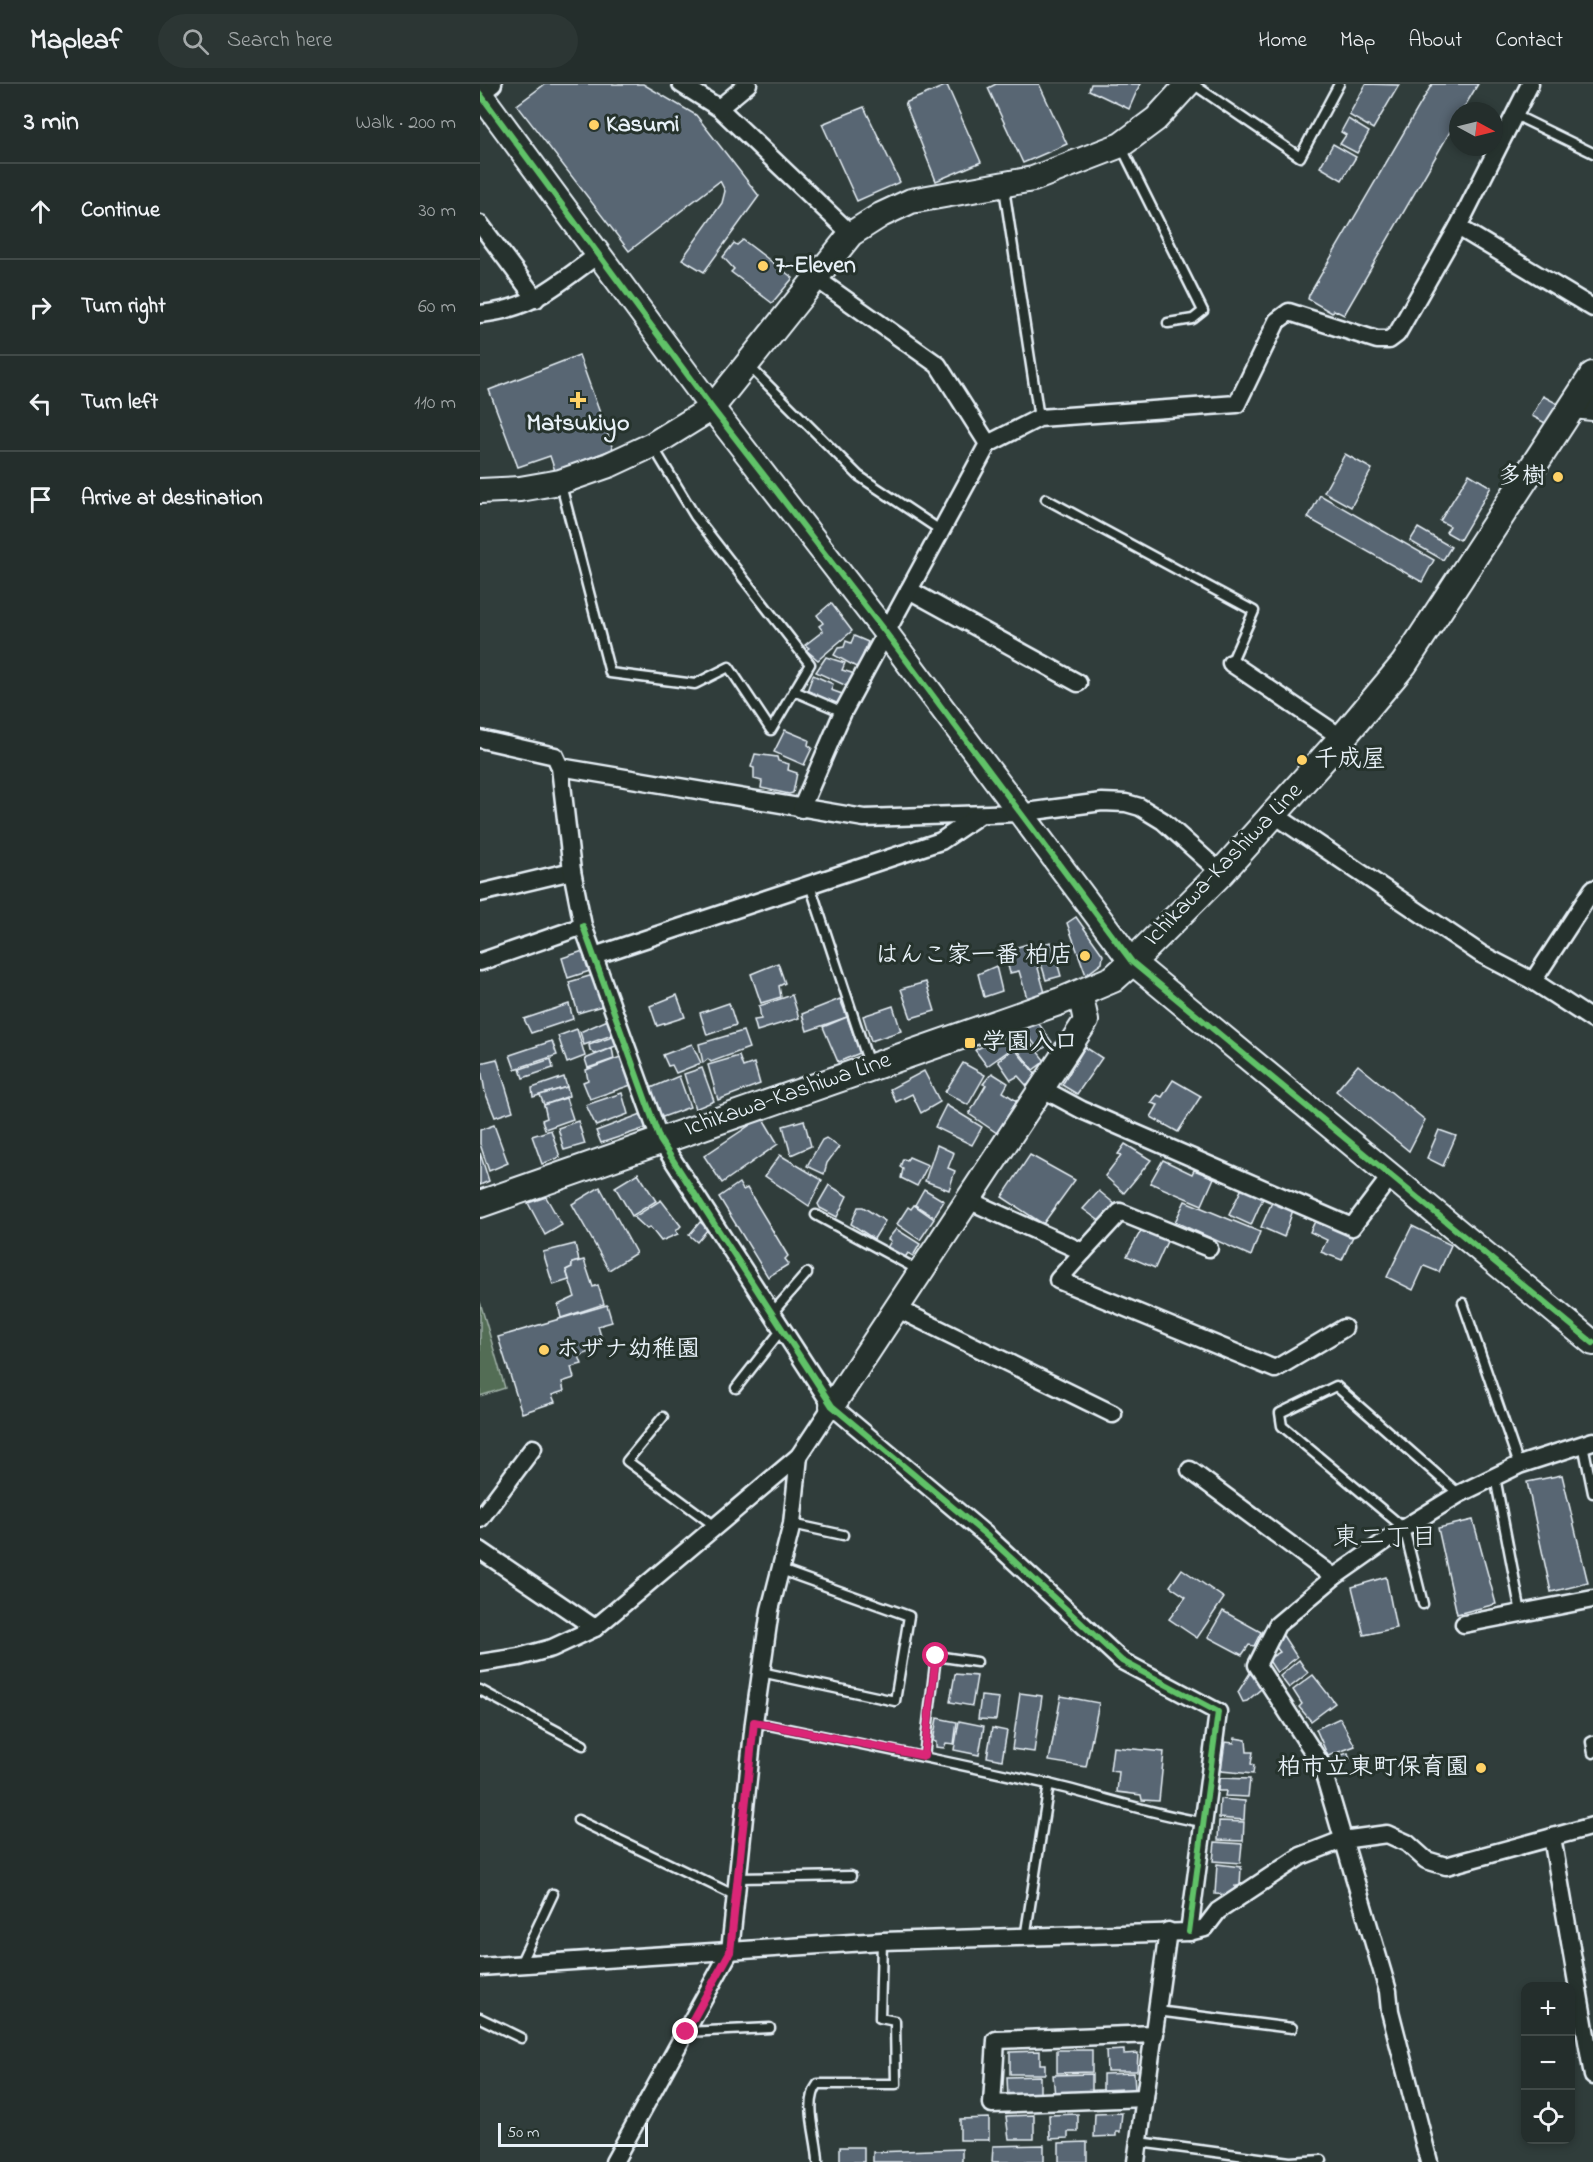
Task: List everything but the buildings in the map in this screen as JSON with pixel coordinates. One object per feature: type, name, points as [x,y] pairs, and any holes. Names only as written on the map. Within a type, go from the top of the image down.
[{"type":"main road","name":"Ichikawa-Kashiwa Line","points":[[480,1204],[1080,993],[1113,979],[1221,873],[1275,815],[1404,664],[1583,407],[1593,375]]},
{"type":"street","points":[[493,84],[480,94],[712,408],[886,633],[1132,962],[1593,1343]]},
{"type":"street","points":[[681,84],[719,108],[851,234]]},
{"type":"street","points":[[719,108],[748,84]]},
{"type":"street","points":[[480,490],[520,489],[560,482],[609,465],[652,445],[712,408],[814,277],[851,234],[881,215],[911,201],[1053,173],[1121,145],[1156,119],[1188,84]]},
{"type":"street","points":[[801,809],[843,712],[988,444],[1039,418],[1237,404],[1277,321],[1289,312],[1377,340],[1389,340],[1396,334],[1458,227],[1530,84]]},
{"type":"street","points":[[480,224],[537,299]]},
{"type":"street","points":[[1458,227],[1593,308]]},
{"type":"street","points":[[480,314],[520,307],[537,299],[599,254]]},
{"type":"street","points":[[814,277],[938,365],[988,444]]},
{"type":"street","points":[[909,590],[1078,683]]},
{"type":"street","points":[[1231,663],[1342,738]]},
{"type":"street","points":[[480,739],[555,756],[560,767],[572,871],[583,926],[660,1140],[832,1406],[986,1535],[1122,1661],[1218,1712],[1189,1932]]},
{"type":"street","points":[[560,767],[864,818],[1019,813],[1102,802],[1126,803],[1140,807],[1163,821],[1221,873]]},
{"type":"street","points":[[594,956],[941,841],[979,815]]},
{"type":"street","points":[[1275,815],[1481,954],[1533,981],[1593,1020]]},
{"type":"street","points":[[480,893],[572,871]]},
{"type":"street","points":[[1533,981],[1593,889]]},
{"type":"street","points":[[480,963],[583,926]]},
{"type":"street","points":[[480,1663],[519,1657],[552,1648],[595,1628],[799,1456],[1086,1021],[1080,993]]},
{"type":"street","points":[[1041,1088],[1082,1110],[1352,1227],[1390,1177]]},
{"type":"street","points":[[968,1200],[1083,1252]]},
{"type":"street","points":[[1209,1248],[1120,1212],[1058,1280],[1275,1368],[1344,1328]]},
{"type":"street","points":[[896,1308],[1113,1414]]},
{"type":"street","points":[[1429,2162],[1390,2011],[1388,1990],[1321,1764],[1257,1665],[1277,1624],[1334,1577],[1404,1528],[1459,1494],[1519,1465],[1588,1442]]},
{"type":"street","points":[[480,1519],[533,1448]]},
{"type":"street","points":[[614,2162],[730,1952],[734,1895],[754,1722],[770,1610],[792,1524],[799,1456]]},
{"type":"street","points":[[1190,1470],[1334,1577]]},
{"type":"street","points":[[480,1550],[595,1628]]},
{"type":"street","points":[[1464,1624],[1593,1599]]},
{"type":"street","points":[[480,1966],[882,1941],[1189,1932],[1205,1928],[1218,1911],[1301,1856],[1342,1840],[1387,1834],[1407,1844],[1426,1860],[1446,1866],[1593,1826]]},
{"type":"street","points":[[1552,1837],[1593,2076]]},
{"type":"street","points":[[1136,2162],[1168,1931]]},
{"type":"street","points":[[1145,2098],[992,2104],[996,2040],[1155,2034]]},
{"type":"lane","points":[[1193,84],[1300,157],[1339,84]]},
{"type":"lane","points":[[1515,115],[1593,153]]},
{"type":"lane","points":[[1121,145],[1203,311],[1193,319],[1168,323]]},
{"type":"lane","points":[[1003,184],[1039,418]]},
{"type":"lane","points":[[746,364],[859,476],[940,530]]},
{"type":"lane","points":[[560,482],[610,673],[695,684],[729,667],[771,730],[810,664],[695,516],[652,445]]},
{"type":"lane","points":[[1046,499],[1254,611],[1231,663]]},
{"type":"lane","points":[[794,691],[843,712]]},
{"type":"lane","points":[[810,885],[870,1066]]},
{"type":"lane","points":[[816,1215],[920,1271]]},
{"type":"lane","points":[[772,1312],[807,1273]]},
{"type":"lane","points":[[1463,1303],[1519,1465]]},
{"type":"lane","points":[[736,1388],[783,1328]]},
{"type":"lane","points":[[1423,1604],[1404,1528],[1282,1426],[1280,1413],[1336,1386],[1459,1494]]},
{"type":"lane","points":[[663,1417],[627,1461],[715,1526]]},
{"type":"lane","points":[[1588,1442],[1593,1493]]},
{"type":"lane","points":[[1495,1477],[1521,1613]]},
{"type":"lane","points":[[792,1524],[843,1535]]},
{"type":"lane","points":[[761,1672],[895,1701],[909,1617],[781,1570]]},
{"type":"lane","points":[[924,1756],[936,1656],[977,1662]]},
{"type":"lane","points":[[480,1690],[583,1745]]},
{"type":"lane","points":[[754,1722],[924,1756],[1049,1784],[1160,1815],[1203,1822]]},
{"type":"lane","points":[[1593,1741],[1591,1742],[1593,1753]]},
{"type":"lane","points":[[1025,1938],[1049,1784]]},
{"type":"lane","points":[[578,1820],[734,1895]]},
{"type":"lane","points":[[736,1878],[851,1876]]},
{"type":"lane","points":[[520,1964],[553,1894]]},
{"type":"lane","points":[[818,2162],[818,2143],[811,2118],[812,2091],[818,2084],[896,2084],[895,2021],[880,2018],[882,1941]]},
{"type":"lane","points":[[1157,2011],[1292,2028]]},
{"type":"lane","points":[[480,2018],[521,2038]]},
{"type":"lane","points":[[686,2032],[770,2028]]},
{"type":"lane","points":[[1139,2142],[1290,2162],[1322,2160]]},
{"type":"green space","points":[[480,1302],[505,1388],[480,1396]]},
{"type":"cycle path","points":[[480,94],[712,408],[886,633],[1132,962],[1593,1343]]},
{"type":"cycle path","points":[[583,926],[660,1140],[832,1406],[986,1535],[1122,1661],[1218,1712],[1189,1932]]},
{"type":"place","name":"Kasumi","points":[[594,125]]},
{"type":"place","name":"7-Eleven","points":[[763,266]]},
{"type":"place","name":"Matsukiyo","points":[[578,400]]},
{"type":"place","name":"多樹","points":[[1558,477]]},
{"type":"place","name":"千成屋","points":[[1302,760]]},
{"type":"place","name":"はんこ家一番 柏店","points":[[1085,956]]},
{"type":"place","name":"学園入口","points":[[970,1043]]},
{"type":"place","name":"ホザナ幼稚園","points":[[544,1350]]},
{"type":"place","name":"柏市立東町保育園","points":[[1481,1768]]},
{"type":"district","name":"東二丁目","points":[[1385,1539]]},
{"type":"route","points":[[686,2032],[730,1952],[743,1804],[754,1722],[924,1756],[936,1656]]}]
